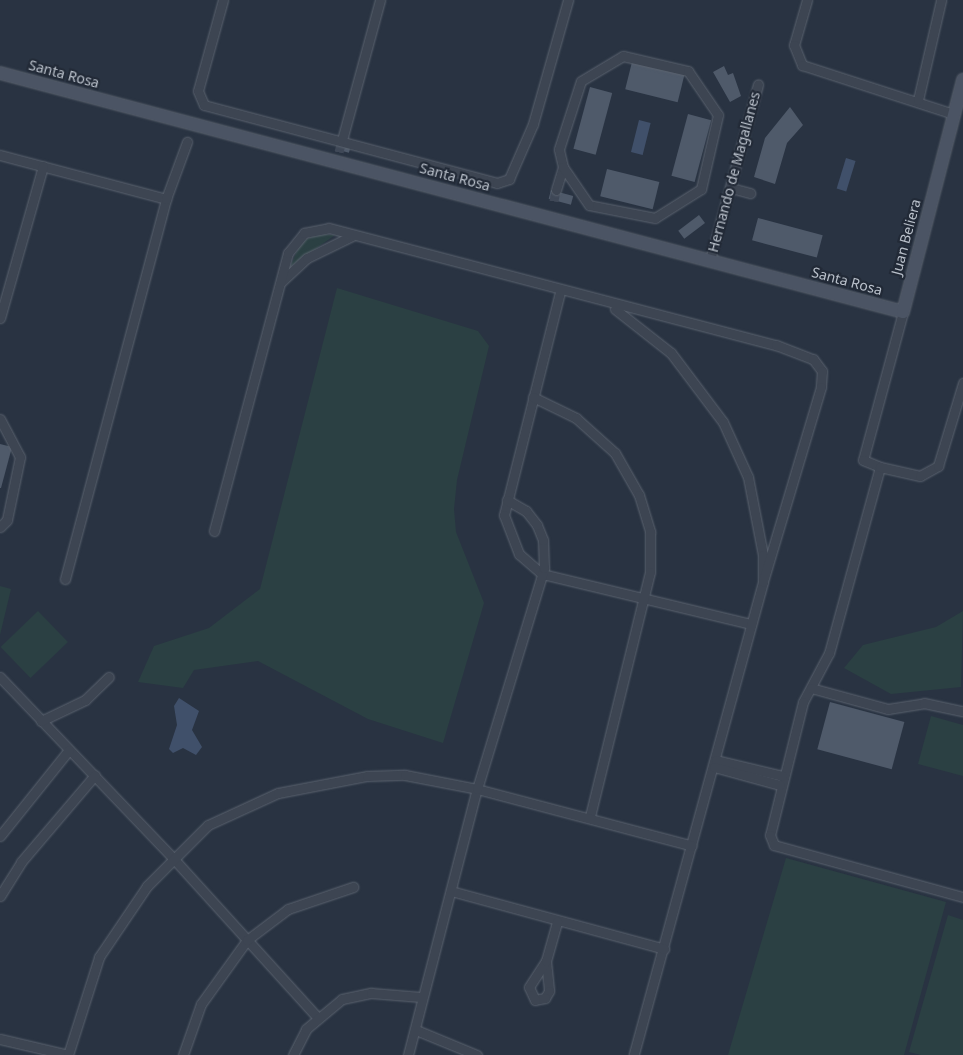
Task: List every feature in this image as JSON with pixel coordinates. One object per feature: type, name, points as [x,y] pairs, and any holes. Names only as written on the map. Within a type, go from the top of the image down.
[{"type":"street","points":[[342,140],[380,0]]},
{"type":"street","points":[[222,1],[198,91],[200,101],[497,183],[509,179],[533,124],[568,0]]},
{"type":"street","points":[[808,0],[794,45],[802,65],[918,100],[954,114]]},
{"type":"street","points":[[918,100],[941,0]]},
{"type":"street","points":[[556,190],[563,167],[559,149],[581,81],[623,56],[688,70],[718,115],[701,189],[655,218],[589,205],[563,167]]},
{"type":"street","name":"Santa Rosa","points":[[0,73],[902,312]]},
{"type":"street","name":"Juan Beliera","points":[[880,467],[863,460],[963,80]]},
{"type":"street","name":"Hernando de Magallanes","points":[[710,260],[758,84]]},
{"type":"street","points":[[65,579],[166,199],[187,142]]},
{"type":"street","points":[[0,155],[166,199]]},
{"type":"street","points":[[0,318],[43,166]]},
{"type":"street","points":[[731,188],[750,193]]},
{"type":"street","points":[[214,530],[288,253],[304,233],[329,228],[606,304],[776,344],[813,359],[822,371],[634,1055]]},
{"type":"street","points":[[279,284],[307,258],[354,235]]},
{"type":"street","points":[[560,292],[506,500],[504,516],[512,541],[526,563],[542,574],[645,596],[751,624]]},
{"type":"street","points":[[606,304],[671,353],[722,422],[756,502],[763,582]]},
{"type":"street","points":[[963,384],[938,466],[920,476],[880,467],[829,652],[811,688],[781,781],[770,835],[774,845],[963,897]]},
{"type":"street","points":[[532,396],[583,424],[627,471],[650,532],[652,555],[645,596],[590,817]]},
{"type":"street","points":[[0,419],[20,452],[7,520],[0,527]]},
{"type":"street","points":[[408,1055],[416,1030],[421,997],[477,789],[546,559],[537,525],[526,511],[506,500]]},
{"type":"street","points":[[41,721],[85,700],[109,677]]},
{"type":"street","points":[[0,678],[173,858],[317,1017]]},
{"type":"street","points":[[811,688],[888,708],[924,703],[963,711]]},
{"type":"street","points":[[0,836],[69,750]]},
{"type":"street","points":[[715,764],[781,781]]},
{"type":"street","points":[[0,896],[21,862],[95,775]]},
{"type":"street","points":[[0,1039],[68,1055],[88,985],[109,937],[173,858],[208,825],[251,803],[293,790],[386,775],[477,789],[590,817],[692,846]]},
{"type":"street","points":[[183,1055],[201,1004],[247,940],[288,909],[353,887]]},
{"type":"street","points":[[451,891],[557,922],[664,949]]},
{"type":"street","points":[[546,961],[557,922]]},
{"type":"street","points":[[293,1055],[317,1017],[329,1006],[356,996],[421,997]]},
{"type":"street","points":[[416,1030],[477,1055]]},
{"type":"green space","points":[[318,234],[335,235],[290,267],[301,242]]},
{"type":"green space","points":[[337,288],[478,331],[489,346],[457,480],[454,509],[456,532],[484,603],[443,743],[368,719],[258,661],[194,670],[183,688],[138,682],[154,646],[209,628],[260,589]]},
{"type":"green space","points":[[0,586],[11,589],[0,635]]},
{"type":"green space","points":[[38,611],[68,642],[30,678],[1,647]]},
{"type":"green space","points":[[963,611],[961,687],[891,694],[844,668],[863,645],[936,627]]},
{"type":"green space","points":[[931,716],[963,725],[963,776],[918,764]]},
{"type":"green space","points":[[786,858],[946,902],[904,1055],[728,1055]]},
{"type":"green space","points":[[948,915],[963,920],[963,1055],[921,1055],[909,1052]]},
{"type":"water","points":[[639,120],[651,123],[643,155],[631,152]]},
{"type":"water","points":[[846,158],[856,161],[846,192],[837,189]]},
{"type":"water","points":[[179,698],[199,711],[192,730],[202,747],[196,755],[183,748],[173,753],[169,749],[177,725],[174,706]]},
{"type":"building","points":[[632,62],[684,75],[678,102],[625,89]]},
{"type":"building","points":[[724,66],[728,75],[733,73],[741,96],[730,102],[713,72]]},
{"type":"building","points":[[590,87],[612,93],[596,155],[573,149]]},
{"type":"building","points":[[790,107],[803,125],[787,143],[775,184],[754,177],[765,138]]},
{"type":"building","points":[[688,114],[711,120],[695,182],[671,176]]},
{"type":"building","points":[[339,143],[351,146],[349,153],[337,150]]},
{"type":"building","points":[[607,169],[659,182],[653,209],[600,196]]},
{"type":"building","points":[[551,190],[573,196],[571,205],[549,199]]},
{"type":"building","points":[[699,215],[705,223],[684,239],[678,231]]},
{"type":"building","points":[[758,218],[823,235],[817,258],[752,240]]},
{"type":"building","points":[[0,444],[12,447],[1,488],[0,488]]},
{"type":"building","points":[[830,702],[904,722],[892,769],[817,749]]},
{"type":"tunnel","points":[[339,152],[342,140]]},
{"type":"tunnel","points":[[554,201],[556,190]]}]
